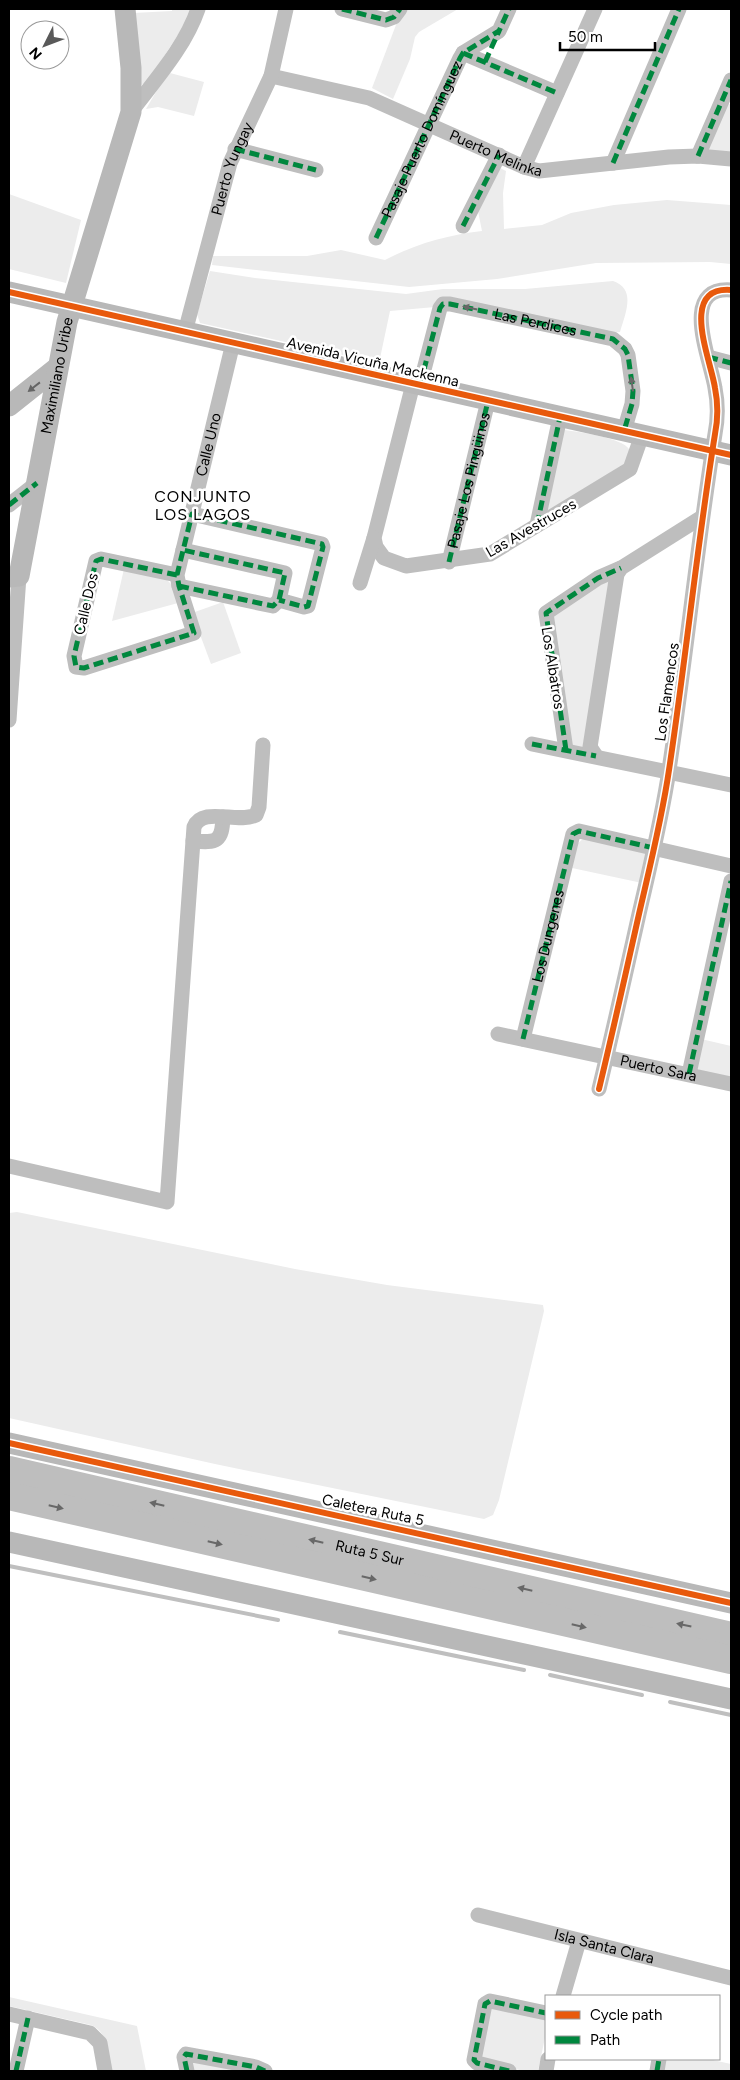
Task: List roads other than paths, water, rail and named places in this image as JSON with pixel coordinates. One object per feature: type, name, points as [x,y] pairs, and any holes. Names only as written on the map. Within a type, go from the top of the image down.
[{"type":"highway","name":"Ruta 5 Sur","points":[[9,1470],[731,1636]]},
{"type":"highway","name":"Ruta 5 Sur","points":[[9,1496],[731,1660]]},
{"type":"street","name":"Maximiliano Uribe","points":[[9,720],[14,576],[37,483],[71,307],[131,112],[131,68],[125,9]]},
{"type":"street","points":[[131,112],[178,47],[198,9]]},
{"type":"street","name":"Puerto Yungay","points":[[185,332],[235,149],[263,96],[271,76],[286,9]]},
{"type":"street","points":[[342,9],[386,20],[394,17],[400,9]]},
{"type":"street","name":"Pasaje Puerto Domínguez","points":[[485,62],[509,9]]},
{"type":"street","points":[[524,166],[595,9]]},
{"type":"street","points":[[613,163],[679,9]]},
{"type":"street","name":"Pasaje Puerto Domínguez","points":[[376,238],[463,53],[499,32]]},
{"type":"street","points":[[463,53],[557,93]]},
{"type":"street","name":"Puerto Melinka","points":[[271,76],[369,98],[429,123],[499,156],[539,171],[669,157],[698,156],[731,159]]},
{"type":"street","points":[[698,156],[731,80]]},
{"type":"street","points":[[235,149],[316,170]]},
{"type":"street","points":[[463,226],[499,156]]},
{"type":"street","name":"Los Flamencos","points":[[599,1089],[654,848],[669,772],[702,517],[722,453],[716,433],[717,403],[701,320],[707,296],[719,289],[731,290]]},
{"type":"street","name":"Avenida Vicuña Mackenna","points":[[9,292],[722,453]]},
{"type":"street","name":"Las Perdices","points":[[417,384],[440,308],[443,304],[613,339],[625,349],[628,355],[633,391],[633,433]]},
{"type":"street","name":"Calle Uno","points":[[79,668],[194,633],[178,581],[183,550],[233,343]]},
{"type":"street","points":[[708,356],[731,363]]},
{"type":"street","points":[[9,406],[58,367]]},
{"type":"street","points":[[360,583],[417,384]]},
{"type":"street","name":"Pasaje Los Pingüinos","points":[[449,562],[488,400]]},
{"type":"street","points":[[536,526],[560,416]]},
{"type":"street","name":"Las Avestruces","points":[[374,538],[376,547],[384,558],[406,566],[449,562],[490,554],[630,469],[633,433]]},
{"type":"street","points":[[9,505],[37,483]]},
{"type":"street","points":[[192,514],[322,544],[323,547],[308,606],[304,607],[279,600]]},
{"type":"street","name":"Los Albatros","points":[[566,750],[546,613],[598,578],[622,568],[702,517]]},
{"type":"street","points":[[178,581],[273,606],[279,600],[285,573],[183,550]]},
{"type":"street","name":"Calle Dos","points":[[79,668],[75,664],[74,656],[96,561],[101,559],[178,581]]},
{"type":"street","points":[[596,756],[590,747],[617,574],[622,568]]},
{"type":"street","points":[[532,744],[731,785]]},
{"type":"street","points":[[9,1166],[167,1202],[194,827],[199,819],[206,816],[251,818],[258,812],[263,745]]},
{"type":"street","points":[[193,841],[212,842],[218,839],[223,831],[224,817]]},
{"type":"street","name":"Los Dungenes","points":[[523,1039],[573,834],[579,831],[654,848]]},
{"type":"street","points":[[654,848],[731,866]]},
{"type":"street","points":[[689,1074],[731,881]]},
{"type":"street","name":"Puerto Sara","points":[[498,1034],[731,1084]]},
{"type":"street","name":"Caletera Ruta 5","points":[[9,1443],[731,1603]]},
{"type":"street","points":[[9,1542],[731,1700]]},
{"type":"street","name":"Isla Santa Clara","points":[[478,1915],[731,1978]]},
{"type":"street","points":[[563,1995],[579,1940]]},
{"type":"street","points":[[508,2071],[476,2063],[474,2060],[485,2004],[490,2001],[545,2014]]},
{"type":"street","points":[[9,2014],[90,2033],[100,2043],[105,2071]]},
{"type":"street","points":[[16,2071],[28,2018]]},
{"type":"street","points":[[187,2071],[184,2057],[188,2054],[256,2067],[265,2071]]},
{"type":"waterway","points":[[9,1566],[278,1620]]},
{"type":"waterway","points":[[340,1632],[524,1670]]},
{"type":"waterway","points":[[550,1675],[642,1695]]},
{"type":"waterway","points":[[670,1702],[731,1715]]},
{"type":"district","name":"CONJUNTO LOS LAGOS","points":[[203,505]]}]
